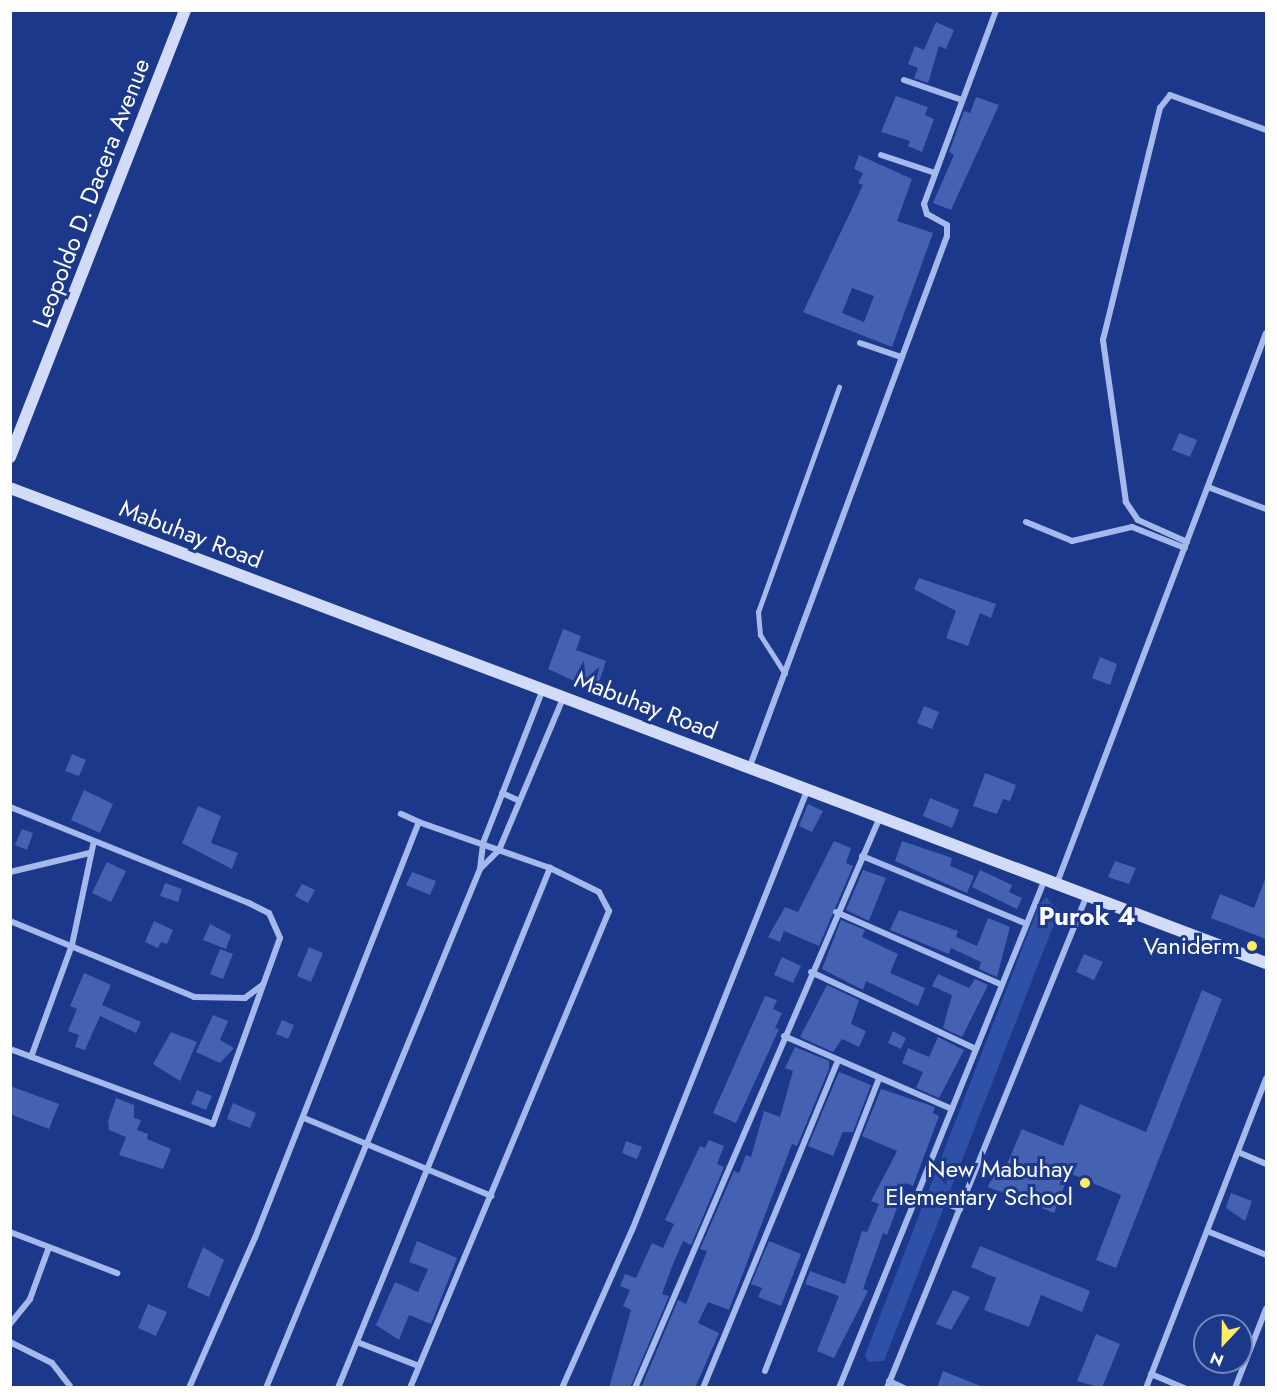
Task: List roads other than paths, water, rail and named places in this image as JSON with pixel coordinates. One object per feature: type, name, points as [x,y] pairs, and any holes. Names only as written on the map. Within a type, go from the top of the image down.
[{"type":"street","name":"Leopoldo D. Dacera Avenue","points":[[10,458],[185,10]]},
{"type":"street","points":[[750,766],[947,236],[947,225],[924,209],[935,173],[996,10]]},
{"type":"street","points":[[904,80],[962,100]]},
{"type":"street","points":[[1186,545],[1138,520],[1126,502],[1103,340],[1160,108],[1170,95],[1266,130]]},
{"type":"street","points":[[881,155],[935,173]]},
{"type":"street","points":[[839,1388],[921,1194],[952,1109],[1027,924],[1051,881],[1186,545],[1266,333]]},
{"type":"street","points":[[860,343],[901,357]]},
{"type":"street","points":[[1208,487],[1266,509]]},
{"type":"street","name":"Mabuhay Road","points":[[10,488],[1266,963]]},
{"type":"street","points":[[1026,522],[1072,541],[1132,527],[1186,545]]},
{"type":"street","points":[[266,1388],[369,1146],[480,868],[483,843],[543,689]]},
{"type":"street","points":[[480,868],[499,850],[518,800],[564,696]]},
{"type":"street","points":[[562,1388],[633,1228],[808,788]]},
{"type":"street","points":[[502,793],[518,800]]},
{"type":"street","points":[[10,807],[268,913],[280,938],[268,977],[213,1124],[10,1049]]},
{"type":"street","points":[[401,814],[550,868],[599,892],[609,911],[410,1388]]},
{"type":"street","points":[[636,1388],[810,972],[880,816]]},
{"type":"street","points":[[189,1388],[304,1118],[420,822]]},
{"type":"street","points":[[31,1057],[72,945],[94,841]]},
{"type":"street","points":[[10,872],[90,854]]},
{"type":"street","points":[[862,856],[1027,924]]},
{"type":"street","points":[[338,1388],[425,1168],[550,868]]},
{"type":"street","points":[[904,1388],[888,1384],[1087,895]]},
{"type":"street","points":[[836,912],[1002,985]]},
{"type":"street","points":[[10,921],[209,1000],[245,998],[268,977]]},
{"type":"street","points":[[810,972],[976,1049]]},
{"type":"street","points":[[784,1036],[952,1109]]},
{"type":"street","points":[[703,1388],[838,1060]]},
{"type":"street","points":[[1146,1388],[1266,1078]]},
{"type":"street","points":[[765,1371],[879,1079]]},
{"type":"street","points":[[304,1118],[491,1196]]},
{"type":"street","points":[[1238,1152],[1266,1164]]},
{"type":"street","points":[[921,1194],[960,1209]]},
{"type":"street","points":[[1207,1231],[1266,1255]]},
{"type":"street","points":[[10,1232],[117,1273]]},
{"type":"street","points":[[10,1324],[30,1299],[49,1247]]},
{"type":"street","points":[[1235,1388],[1266,1309]]},
{"type":"street","points":[[10,1342],[52,1363],[70,1386]]},
{"type":"street","points":[[357,1342],[419,1366]]},
{"type":"street","points":[[1151,1374],[1184,1388]]},
{"type":"lane","points":[[785,674],[760,635],[758,612],[839,387]]},
{"type":"place","name":"Vaniderm","points":[[1252,946]]},
{"type":"place","name":"New Mabuhay Elementary School","points":[[1085,1183]]},
{"type":"district","name":"Purok 4","points":[[1087,917]]}]
